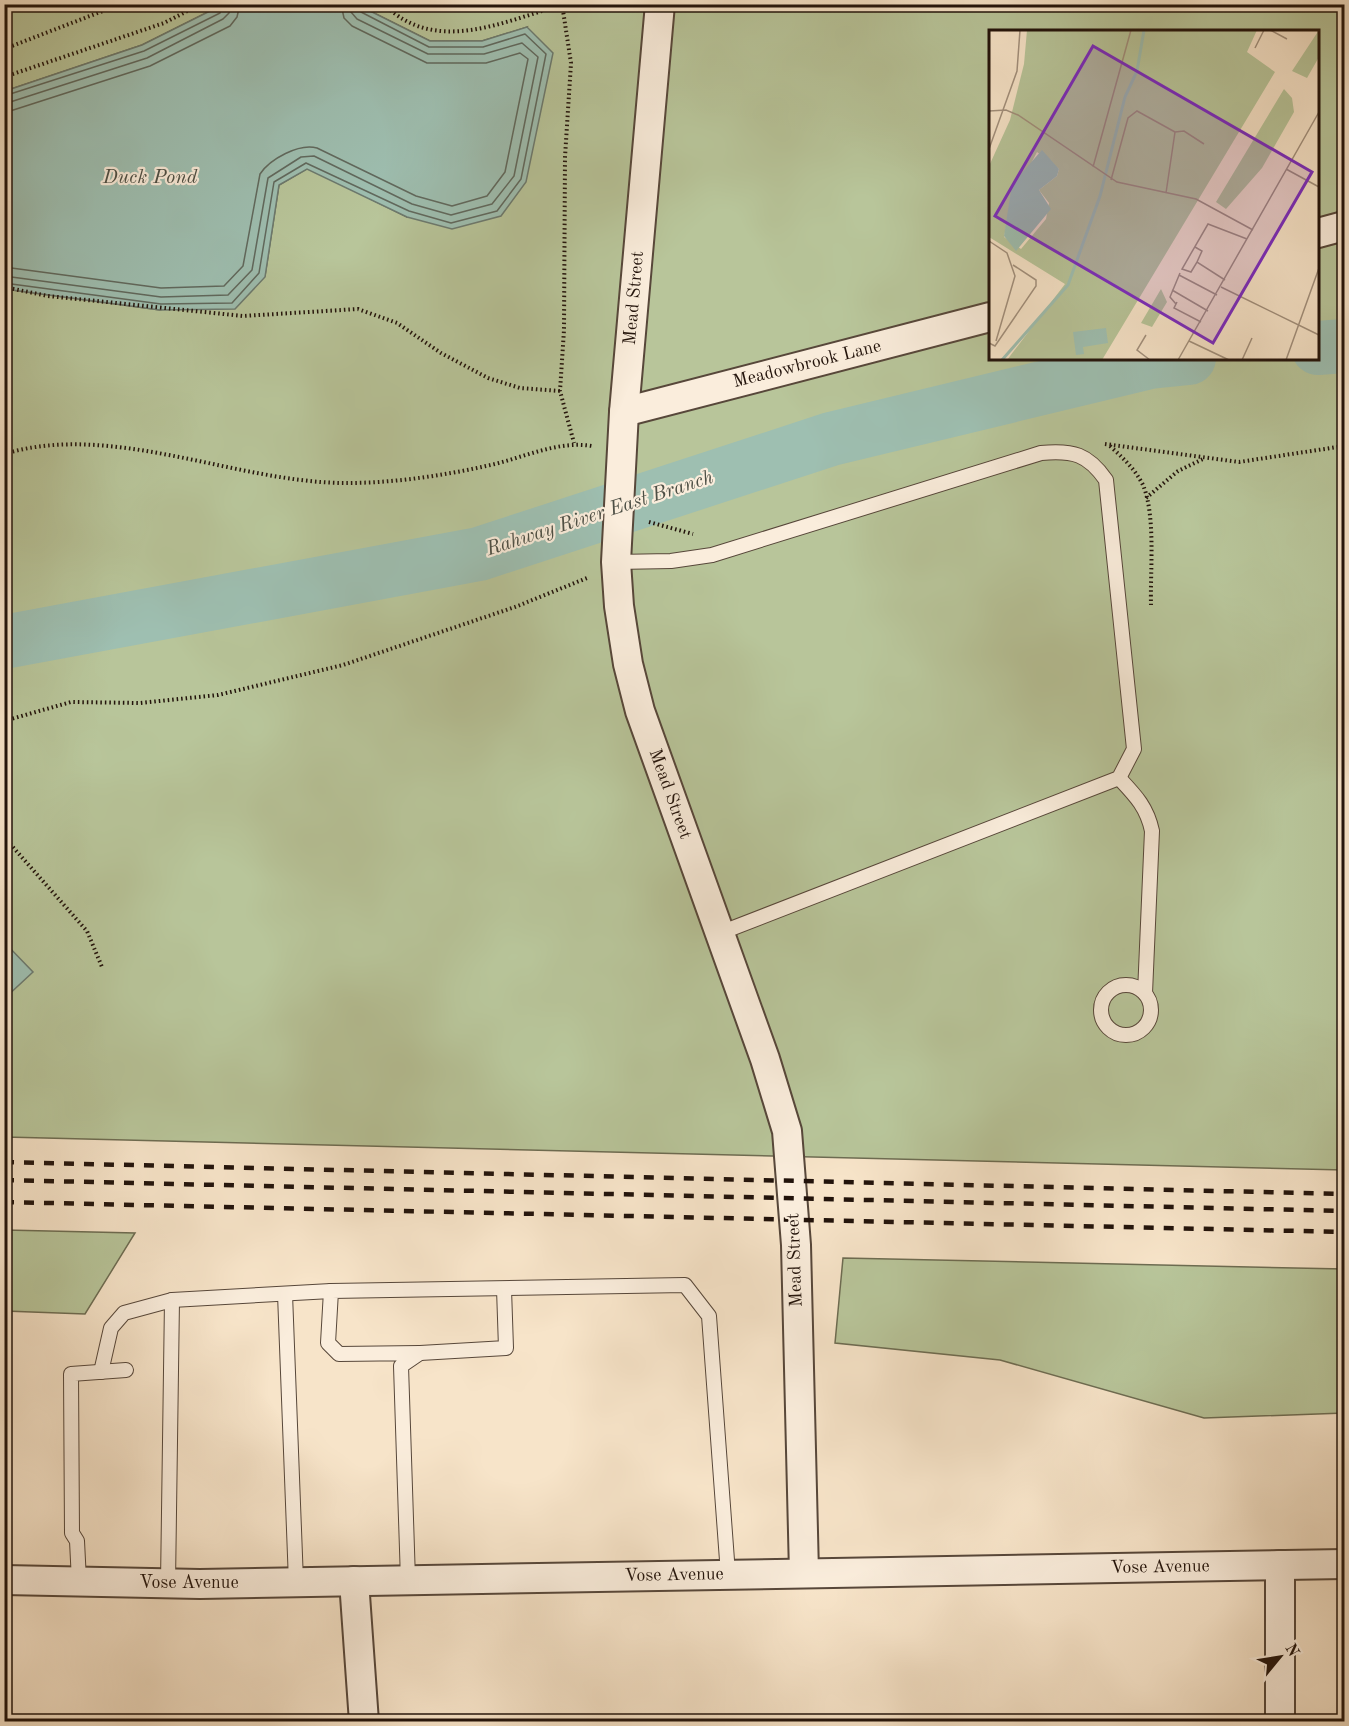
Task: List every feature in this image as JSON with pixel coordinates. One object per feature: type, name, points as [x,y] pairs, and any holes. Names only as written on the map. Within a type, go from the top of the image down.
[{"type":"street","name":"Mead Street","points":[[660,4],[624,412],[616,549],[619,606],[628,664],[640,711],[765,1059],[787,1131],[796,1245],[804,1573]]},
{"type":"street","points":[[1319,232],[1344,226]]},
{"type":"street","name":"Meadowbrook Lane","points":[[624,412],[989,317]]},
{"type":"street","points":[[1280,1564],[1280,1722]]},
{"type":"street","name":"Vose Avenue","points":[[4,1580],[168,1583],[296,1582],[1344,1564]]},
{"type":"street","points":[[354,1581],[364,1722]]},
{"type":"lane","points":[[616,549],[671,561],[712,555],[1041,453],[1065,451],[1082,456],[1095,464],[1106,480],[1134,750],[1119,778],[720,933]]},
{"type":"lane","points":[[1119,778],[1142,802],[1149,816],[1152,831],[1145,993]]},
{"type":"lane","points":[[102,1372],[111,1328],[124,1313],[172,1300],[331,1291],[685,1285],[709,1316],[728,1574]]},
{"type":"lane","points":[[331,1291],[328,1343],[339,1354],[420,1353],[506,1348],[504,1289]]},
{"type":"lane","points":[[285,1294],[296,1582]]},
{"type":"lane","points":[[168,1583],[172,1300]]},
{"type":"lane","points":[[408,1580],[401,1366],[420,1353]]},
{"type":"lane","points":[[79,1581],[77,1541],[72,1533],[71,1374],[126,1370]]},
{"type":"path","points":[[4,49],[121,4]]},
{"type":"path","points":[[4,77],[164,24],[201,4]]},
{"type":"path","points":[[384,4],[411,25],[434,32],[484,29],[562,5],[571,63],[565,157],[564,330],[560,391],[574,443]]},
{"type":"path","points":[[4,287],[59,297],[243,316],[358,309],[397,323],[441,353],[488,378],[520,388],[560,391]]},
{"type":"path","points":[[4,454],[48,445],[124,447],[285,478],[346,483],[406,480],[486,466],[574,443],[599,447]]},
{"type":"path","points":[[1110,446],[1131,466],[1144,488],[1151,605]]},
{"type":"path","points":[[1146,498],[1178,471],[1204,458]]},
{"type":"path","points":[[4,721],[70,702],[140,704],[218,695],[343,665],[515,607],[591,577]]},
{"type":"path","points":[[4,837],[58,894],[87,931],[102,967]]},
{"type":"shaded area","points":[[4,5],[222,5],[142,45],[5,91]]},
{"type":"shaded area","points":[[358,5],[1344,5],[1344,1170],[5,1137],[5,289],[160,310],[265,276],[279,185],[308,168],[407,217],[527,27],[482,41],[430,41]]},
{"type":"shaded area","points":[[5,1230],[135,1233],[85,1314],[5,1311]]},
{"type":"shaded area","points":[[843,1258],[1344,1269],[1344,1413],[1204,1418],[1000,1360],[835,1343]]},
{"type":"water","name":"Duck Pond","points":[[222,5],[358,5],[430,41],[482,41],[527,27],[553,53],[526,182],[501,216],[452,229],[407,217],[307,169],[279,185],[265,277],[235,309],[160,310],[5,289],[5,91],[142,45]]},
{"type":"water","points":[[5,943],[33,972],[5,998]]},
{"type":"waterway","name":"Rahway River East Branch","points":[[1319,348],[1344,346]]},
{"type":"waterway","name":"Rahway River East Branch","points":[[4,642],[479,554],[831,439],[1150,362],[1170,360]]},
{"type":"railway","points":[[4,1162],[1344,1194]]},
{"type":"railway","points":[[4,1180],[1344,1211]]},
{"type":"railway","points":[[4,1202],[1344,1232]]}]
